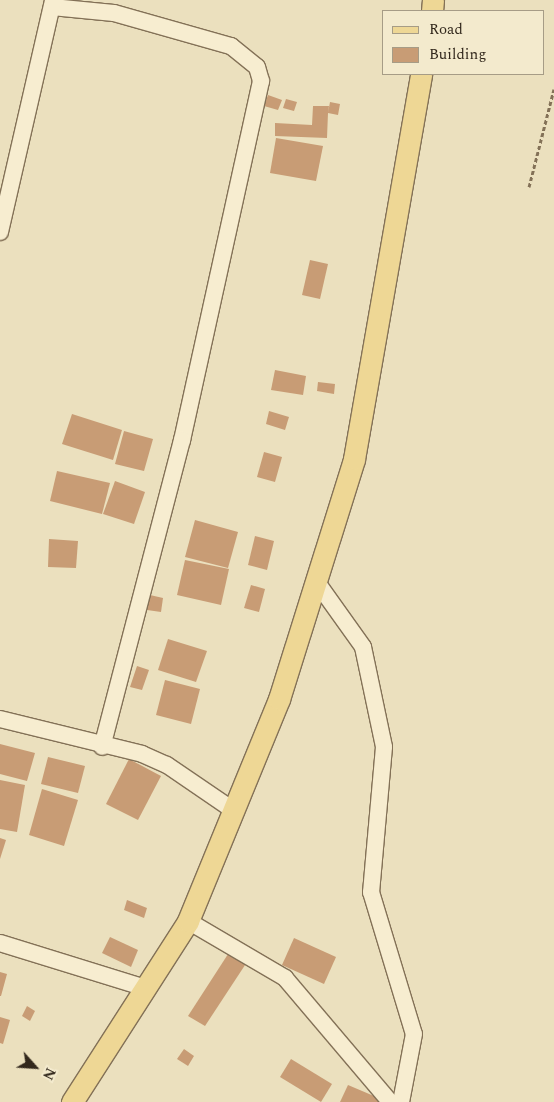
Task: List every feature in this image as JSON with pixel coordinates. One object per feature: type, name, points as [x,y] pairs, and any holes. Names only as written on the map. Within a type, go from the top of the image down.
[{"type":"main road","points":[[72,1102],[188,921],[279,699],[354,459],[421,75]]},
{"type":"street","points":[[0,232],[53,3],[114,13],[232,46],[257,67],[261,81],[182,440],[102,747]]},
{"type":"street","points":[[316,581],[363,647],[384,748],[371,892],[414,1034],[401,1102]]},
{"type":"street","points":[[0,719],[102,747],[122,748],[167,765],[233,810]]},
{"type":"street","points":[[188,921],[285,978],[390,1102]]},
{"type":"street","points":[[0,943],[145,988]]},
{"type":"path","points":[[529,187],[554,89]]},
{"type":"building","points":[[268,95],[282,100],[278,110],[264,106]]},
{"type":"building","points":[[286,99],[297,102],[294,111],[283,108]]},
{"type":"building","points":[[330,102],[340,104],[338,115],[328,113]]},
{"type":"building","points":[[313,106],[329,106],[327,138],[275,136],[275,123],[312,125]]},
{"type":"building","points":[[276,138],[323,146],[316,181],[270,173]]},
{"type":"building","points":[[310,260],[328,264],[320,299],[302,295]]},
{"type":"building","points":[[275,370],[306,376],[303,395],[271,390]]},
{"type":"building","points":[[318,382],[335,384],[334,394],[317,391]]},
{"type":"building","points":[[269,411],[289,417],[285,430],[266,424]]},
{"type":"building","points":[[72,414],[122,430],[113,460],[62,444]]},
{"type":"building","points":[[124,431],[153,439],[144,471],[115,464]]},
{"type":"building","points":[[264,452],[282,457],[275,482],[257,477]]},
{"type":"building","points":[[57,471],[110,483],[102,514],[50,501]]},
{"type":"building","points":[[115,481],[145,492],[134,524],[103,514]]},
{"type":"building","points":[[195,520],[238,532],[228,568],[185,557]]},
{"type":"building","points":[[255,536],[274,541],[267,570],[248,565]]},
{"type":"building","points":[[49,539],[78,541],[76,568],[48,567]]},
{"type":"building","points":[[185,560],[229,569],[221,605],[177,595]]},
{"type":"building","points":[[251,585],[265,589],[259,612],[244,608]]},
{"type":"building","points":[[150,595],[163,598],[161,612],[147,610]]},
{"type":"building","points":[[168,639],[207,651],[196,682],[158,670]]},
{"type":"building","points":[[137,666],[149,670],[142,690],[130,687]]},
{"type":"building","points":[[165,680],[200,689],[191,724],[156,715]]},
{"type":"building","points":[[0,744],[35,753],[27,781],[0,774]]},
{"type":"building","points":[[48,757],[85,766],[78,793],[41,784]]},
{"type":"building","points":[[129,759],[161,776],[138,820],[106,804]]},
{"type":"building","points":[[0,780],[25,785],[17,832],[0,829]]},
{"type":"building","points":[[42,789],[78,800],[64,846],[29,835]]},
{"type":"building","points":[[0,838],[6,840],[0,859]]},
{"type":"building","points":[[127,900],[147,908],[144,918],[124,910]]},
{"type":"building","points":[[110,937],[138,950],[131,967],[102,953]]},
{"type":"building","points":[[294,938],[336,957],[324,984],[282,965]]},
{"type":"building","points":[[230,951],[247,962],[205,1026],[188,1016]]},
{"type":"building","points":[[0,972],[7,974],[1,996],[0,996]]},
{"type":"building","points":[[27,1006],[35,1011],[30,1021],[22,1016]]},
{"type":"building","points":[[0,1017],[10,1020],[3,1044],[0,1043]]},
{"type":"building","points":[[184,1049],[194,1056],[188,1066],[177,1059]]},
{"type":"building","points":[[291,1059],[332,1084],[321,1102],[280,1077]]},
{"type":"building","points":[[348,1085],[388,1102],[340,1102]]}]
